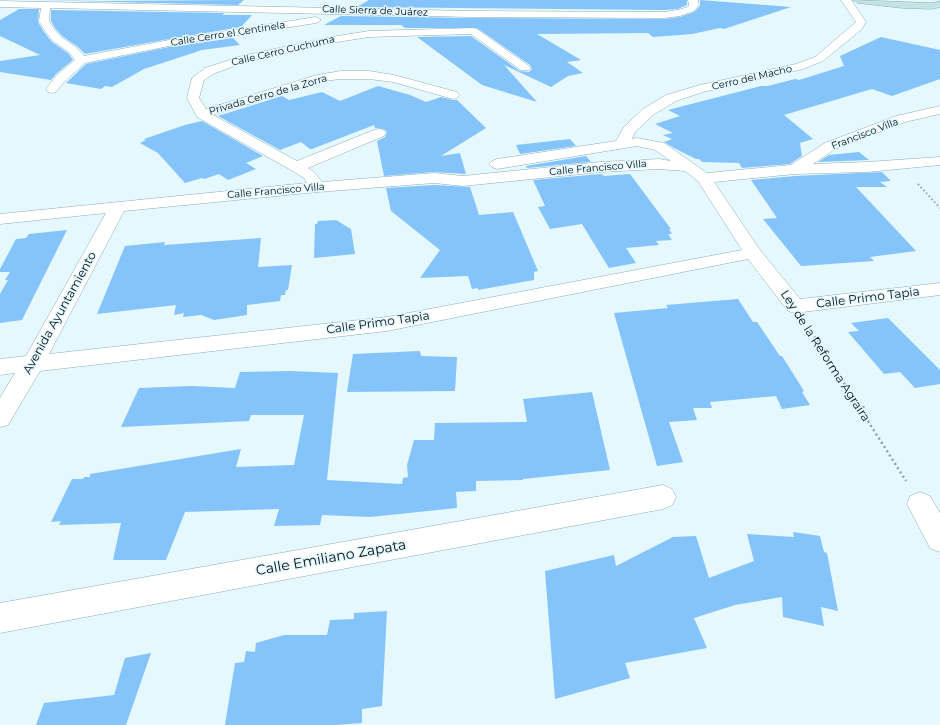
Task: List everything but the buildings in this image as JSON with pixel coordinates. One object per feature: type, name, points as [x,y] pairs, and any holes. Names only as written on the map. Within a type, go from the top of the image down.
[{"type":"street","points":[[281,0],[312,9]]},
{"type":"street","name":"Calle Sierra de Juárez","points":[[0,4],[312,9],[472,14],[664,15],[680,13],[691,9],[694,5],[693,0]]},
{"type":"street","name":"Cerro del Macho","points":[[622,144],[629,130],[648,112],[671,98],[700,89],[798,67],[819,59],[858,27],[861,22],[846,0]]},
{"type":"street","points":[[858,0],[902,6],[932,6],[940,4]]},
{"type":"street","points":[[433,3],[472,14],[473,31],[525,68]]},
{"type":"street","points":[[46,5],[44,21],[50,31],[57,39],[73,50],[80,60],[61,78],[52,90]]},
{"type":"street","name":"Calle Cerro el Centinela","points":[[80,60],[238,32],[376,11]]},
{"type":"street","name":"Calle Cerro Cuchuma","points":[[202,114],[193,98],[198,78],[209,71],[242,60],[331,40],[369,34],[473,31]]},
{"type":"street","name":"Privada Cerro de la Zorra","points":[[202,114],[321,78],[341,75],[369,75],[394,79],[453,95]]},
{"type":"street","name":"Francisco Villa","points":[[794,169],[830,146],[901,119],[940,110]]},
{"type":"street","points":[[202,114],[310,175],[318,187]]},
{"type":"street","points":[[296,167],[379,133]]},
{"type":"street","name":"Calle Francisco Villa","points":[[434,178],[460,170],[637,142],[659,146],[704,178]]},
{"type":"street","points":[[704,178],[794,169],[867,167],[940,161]]},
{"type":"street","name":"Calle Francisco Villa","points":[[0,219],[318,187],[434,178],[463,181],[601,167],[659,164],[690,167]]},
{"type":"street","name":"Ley de la Reforma Agraira","points":[[704,178],[753,253],[795,306]]},
{"type":"street","name":"Avenida Ayuntamiento","points":[[0,418],[33,363],[118,206]]},
{"type":"street","name":"Calle Primo Tapia","points":[[0,367],[387,324],[753,253]]},
{"type":"street","name":"Calle Primo Tapia","points":[[795,306],[940,289]]},
{"type":"street","name":"Calle Emiliano Zapata","points":[[0,618],[663,497]]},
{"type":"street","points":[[920,504],[940,539]]},
{"type":"path","points":[[900,164],[940,208]]},
{"type":"path","name":"Ley de la Reforma Agraira","points":[[795,306],[920,504]]}]
